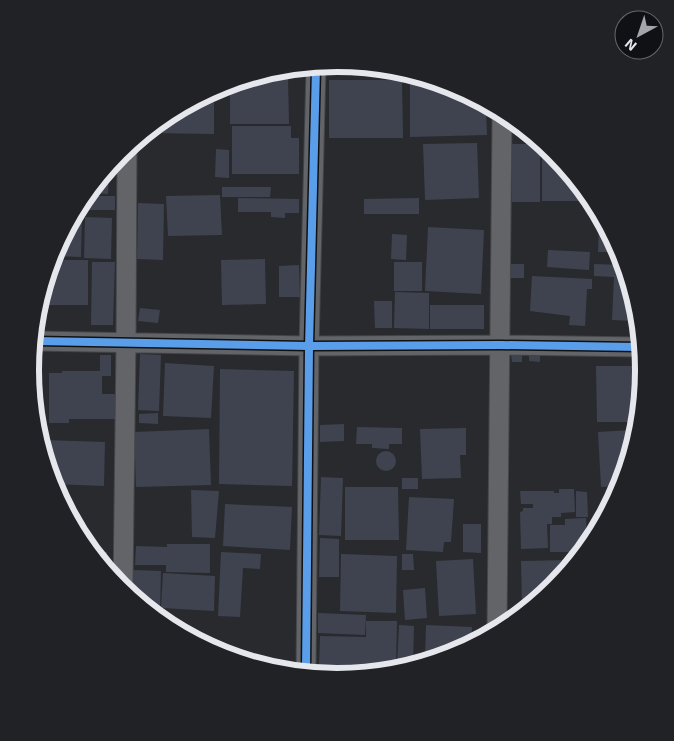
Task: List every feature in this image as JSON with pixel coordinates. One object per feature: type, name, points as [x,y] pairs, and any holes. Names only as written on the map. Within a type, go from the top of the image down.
[{"type":"street","points":[[306,667],[309,346],[316,73]]},
{"type":"street","points":[[497,622],[502,122]]},
{"type":"street","points":[[123,578],[127,159]]},
{"type":"street","points":[[40,341],[309,346],[500,345],[635,347]]},
{"type":"building","points":[[330,72],[337,72],[369,74],[330,75]]},
{"type":"building","points":[[288,77],[289,124],[230,124],[230,92],[260,82]]},
{"type":"building","points":[[329,80],[402,80],[403,138],[329,138]]},
{"type":"building","points":[[410,81],[451,95],[486,112],[487,135],[410,137]]},
{"type":"building","points":[[214,99],[214,134],[156,133],[188,112]]},
{"type":"building","points":[[232,126],[291,126],[291,138],[299,138],[299,174],[232,174]]},
{"type":"building","points":[[477,143],[479,198],[425,200],[423,144]]},
{"type":"building","points":[[512,144],[532,144],[540,152],[540,202],[512,202]]},
{"type":"building","points":[[216,149],[229,150],[229,178],[215,177]]},
{"type":"building","points":[[542,154],[574,189],[581,201],[542,201]]},
{"type":"building","points":[[109,179],[108,194],[97,193]]},
{"type":"building","points":[[222,187],[271,187],[270,197],[222,197]]},
{"type":"building","points":[[220,195],[222,235],[168,236],[166,196]]},
{"type":"building","points":[[95,196],[115,196],[115,210],[86,210]]},
{"type":"building","points":[[238,198],[299,199],[299,213],[285,213],[285,218],[271,217],[271,212],[238,212]]},
{"type":"building","points":[[419,198],[419,214],[364,214],[364,199]]},
{"type":"building","points":[[138,203],[164,204],[163,260],[137,259]]},
{"type":"building","points":[[82,216],[81,257],[61,256]]},
{"type":"building","points":[[85,217],[112,218],[111,259],[84,258]]},
{"type":"building","points":[[428,227],[484,230],[481,294],[425,291]]},
{"type":"building","points":[[599,228],[611,252],[598,252]]},
{"type":"building","points":[[392,234],[407,235],[406,260],[391,259]]},
{"type":"building","points":[[548,250],[590,252],[589,270],[547,267]]},
{"type":"building","points":[[265,259],[266,304],[222,305],[221,260]]},
{"type":"building","points":[[60,260],[88,260],[88,305],[46,305]]},
{"type":"building","points":[[92,262],[115,262],[113,325],[91,325]]},
{"type":"building","points":[[394,262],[422,262],[422,291],[394,291]]},
{"type":"building","points":[[510,264],[524,264],[524,278],[510,278]]},
{"type":"building","points":[[594,264],[616,265],[631,321],[612,320],[614,277],[594,276]]},
{"type":"building","points":[[299,265],[300,297],[279,297],[279,266]]},
{"type":"building","points":[[532,276],[592,279],[592,289],[587,289],[585,326],[569,325],[570,316],[530,311]]},
{"type":"building","points":[[395,292],[429,293],[429,329],[394,328]]},
{"type":"building","points":[[374,301],[392,301],[392,328],[375,328]]},
{"type":"building","points":[[430,305],[484,305],[484,329],[430,329]]},
{"type":"building","points":[[140,308],[160,310],[158,323],[138,321]]},
{"type":"building","points":[[522,352],[522,362],[512,362],[511,353]]},
{"type":"building","points":[[529,352],[540,352],[540,362],[529,361]]},
{"type":"building","points":[[140,354],[161,355],[159,411],[138,410]]},
{"type":"building","points":[[100,355],[111,355],[111,376],[102,376],[102,394],[115,394],[115,419],[69,419],[69,423],[49,423],[49,373],[100,371]]},
{"type":"building","points":[[165,363],[214,366],[211,418],[163,416]]},
{"type":"building","points":[[596,366],[635,366],[635,390],[631,422],[597,422]]},
{"type":"building","points":[[220,369],[294,371],[292,486],[219,484]]},
{"type":"building","points":[[158,413],[158,424],[139,423],[139,414]]},
{"type":"building","points":[[344,424],[344,441],[320,442],[320,425]]},
{"type":"building","points":[[357,427],[402,428],[402,444],[389,444],[389,449],[372,448],[372,444],[356,444]]},
{"type":"building","points":[[466,428],[466,455],[460,455],[461,478],[422,479],[420,429]]},
{"type":"building","points":[[209,429],[211,485],[136,487],[134,432]]},
{"type":"building","points":[[630,430],[612,486],[601,487],[598,432]]},
{"type":"building","points":[[47,440],[105,442],[104,486],[61,484]]},
{"type":"building","points":[[386,451],[393,454],[396,461],[393,468],[386,471],[379,468],[376,461],[379,454]]},
{"type":"building","points":[[321,477],[343,478],[341,536],[319,535]]},
{"type":"building","points":[[402,478],[418,478],[418,489],[402,489]]},
{"type":"building","points":[[345,487],[398,487],[399,540],[345,540]]},
{"type":"building","points":[[559,489],[574,489],[575,512],[561,513],[561,517],[552,517],[552,524],[547,524],[548,548],[521,549],[520,512],[523,511],[523,508],[533,508],[533,504],[521,504],[520,491],[554,491],[554,493],[559,493]]},
{"type":"building","points":[[191,490],[219,491],[215,538],[192,537]]},
{"type":"building","points":[[576,491],[587,492],[588,517],[576,517]]},
{"type":"building","points":[[409,497],[454,499],[451,542],[444,542],[443,552],[406,550]]},
{"type":"building","points":[[225,504],[292,507],[290,550],[223,546]]},
{"type":"building","points":[[586,518],[587,533],[574,552],[550,552],[550,525],[565,525],[565,519]]},
{"type":"building","points":[[463,524],[481,524],[481,553],[463,552]]},
{"type":"building","points":[[320,538],[339,539],[339,577],[319,577]]},
{"type":"building","points":[[167,544],[210,544],[210,573],[166,572],[166,565],[135,565],[136,546],[167,547]]},
{"type":"building","points":[[100,552],[107,552],[107,560]]},
{"type":"building","points":[[221,552],[261,554],[260,569],[243,568],[240,617],[218,616]]},
{"type":"building","points":[[341,554],[397,556],[396,613],[340,611]]},
{"type":"building","points":[[402,554],[413,554],[414,570],[402,570]]},
{"type":"building","points":[[473,559],[476,614],[439,616],[436,561]]},
{"type":"building","points":[[567,560],[534,595],[522,605],[521,561]]},
{"type":"building","points":[[133,570],[161,571],[160,610],[140,595],[132,587]]},
{"type":"building","points":[[163,573],[215,576],[214,611],[161,608]]},
{"type":"building","points":[[425,588],[427,618],[405,620],[403,590]]},
{"type":"building","points":[[318,613],[366,615],[365,635],[318,633]]},
{"type":"building","points":[[366,621],[397,621],[396,663],[369,667],[319,666],[320,636],[366,637]]},
{"type":"building","points":[[399,625],[414,626],[413,659],[397,663]]},
{"type":"building","points":[[426,625],[472,627],[471,637],[425,655]]},
{"type":"cycle path","points":[[316,73],[309,346],[501,345],[635,347]]},
{"type":"cycle path","points":[[40,341],[309,346],[306,667]]}]
